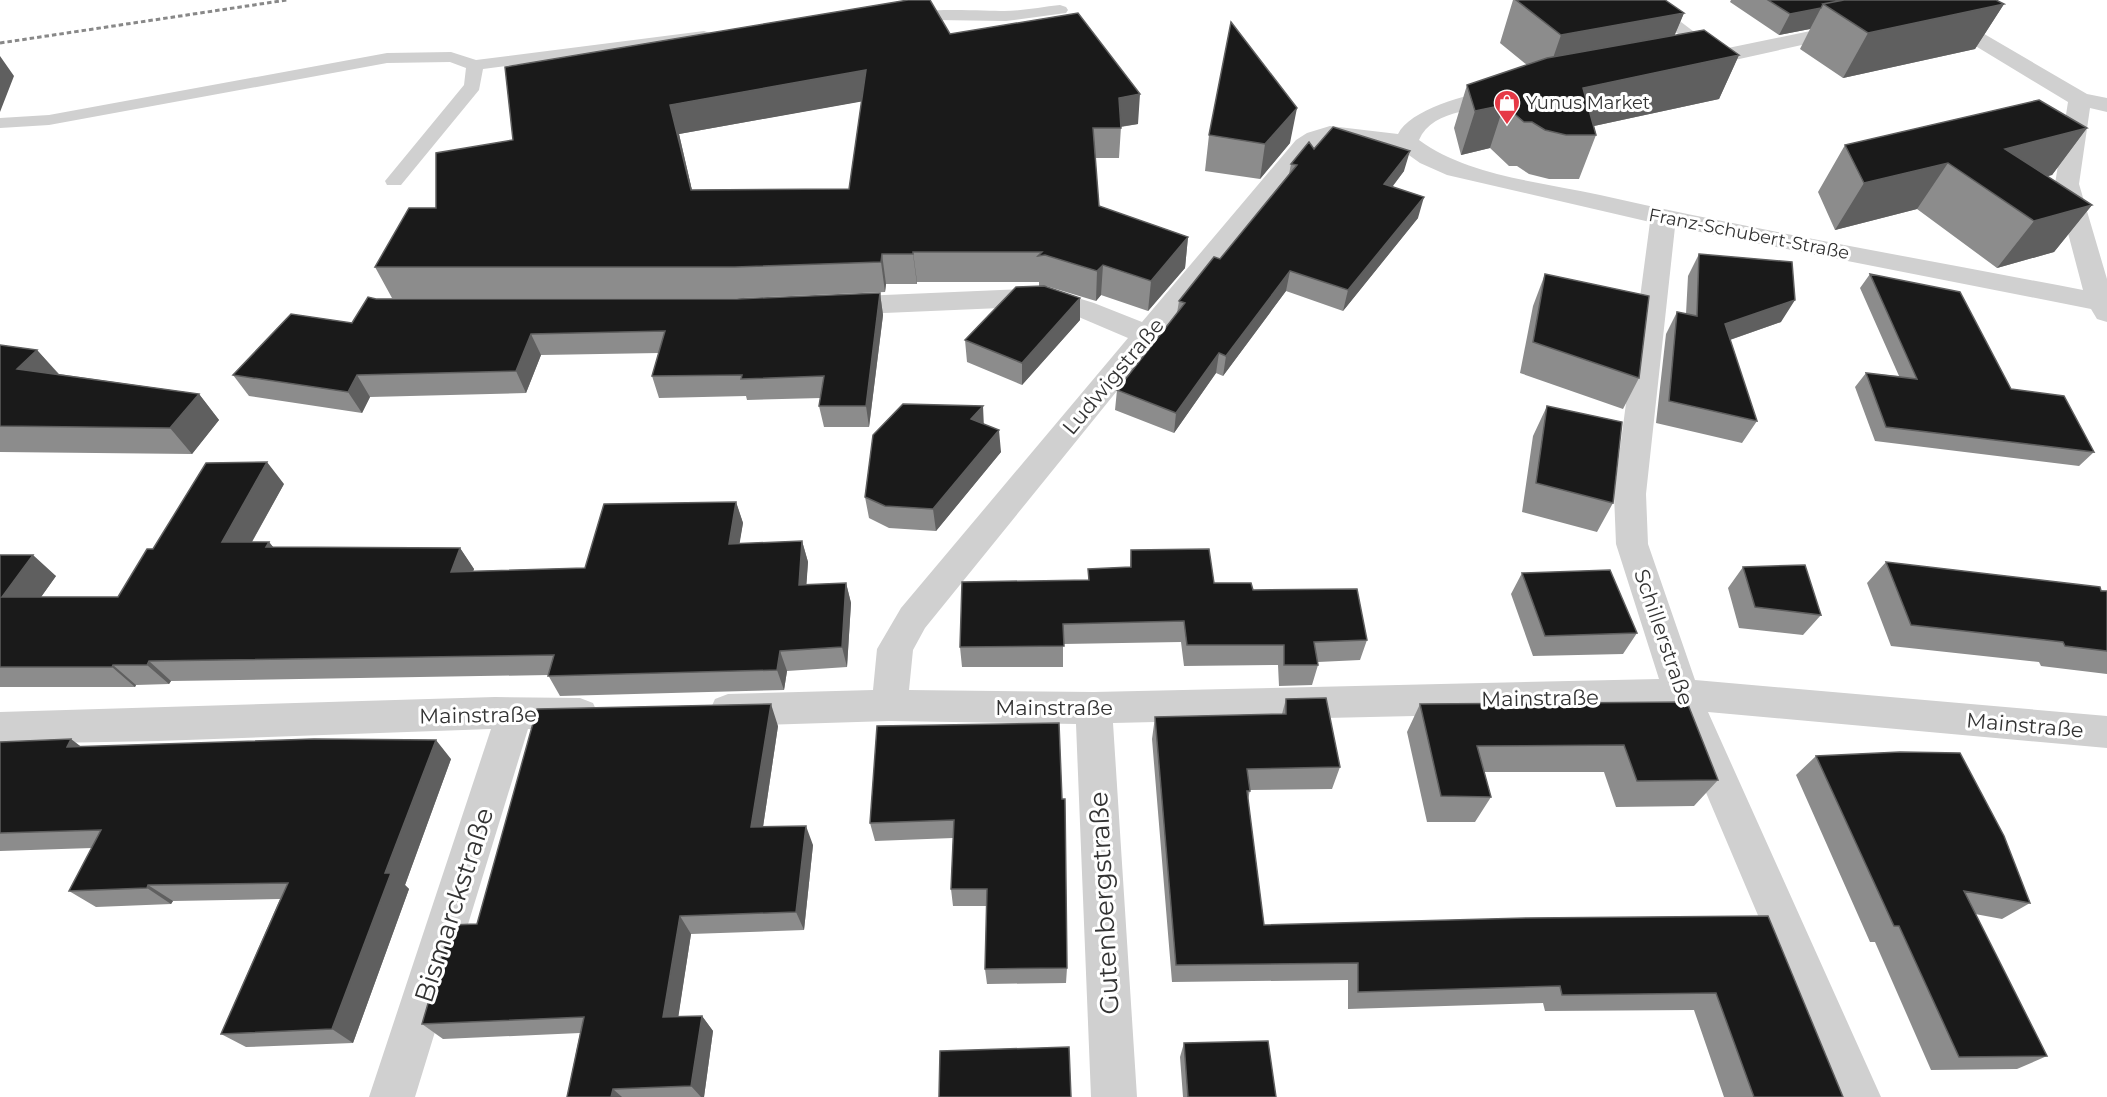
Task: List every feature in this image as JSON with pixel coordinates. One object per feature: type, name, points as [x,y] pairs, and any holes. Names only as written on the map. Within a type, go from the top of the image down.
[{"type":"street","points":[[1963,5],[1925,12],[2080,99],[2107,105]]},
{"type":"street","points":[[1677,65],[1872,24]]},
{"type":"street","points":[[1406,142],[1408,132],[1419,120],[1460,106],[1528,93]]},
{"type":"street","points":[[2080,99],[2067,184],[2104,308]]},
{"type":"street","name":"Ludwigstraße","points":[[889,705],[896,650],[913,618],[1304,145],[1330,133],[1406,142]]},
{"type":"street","name":"Franz-Schubert-Straße","points":[[1406,142],[1428,158],[1456,170],[1663,218],[2104,308]]},
{"type":"street","name":"Schillerstraße","points":[[1663,218],[1630,494],[1632,544],[1682,694],[1858,1097]]},
{"type":"street","points":[[812,307],[1045,297],[1084,309],[1147,335]]},
{"type":"street","name":"Mainstraße","points":[[700,710],[889,705],[1094,708],[1682,694],[2107,732]]},
{"type":"street","name":"Gutenbergstraße","points":[[1094,708],[1114,1097]]},
{"type":"street","name":"Mainstraße","points":[[0,728],[617,712]]},
{"type":"street","name":"Bismarckstraße","points":[[392,1097],[515,713]]},
{"type":"lane","points":[[1642,0],[1720,57]]},
{"type":"lane","points":[[890,19],[936,15],[1006,16],[1060,10]]},
{"type":"lane","points":[[0,123],[49,120],[387,58],[451,57],[475,65],[659,40],[717,35]]},
{"type":"lane","points":[[394,182],[473,86],[475,65]]},
{"type":"building","points":[[908,0],[930,0],[950,34],[1078,13],[1140,94],[1119,98],[1121,128],[1093,128],[1099,206],[1188,237],[1151,281],[1103,265],[1097,271],[1045,255],[1038,256],[1042,252],[913,252],[913,254],[882,254],[881,262],[735,267],[375,267],[409,208],[436,208],[436,153],[513,140],[505,67]],"holes":[[[866,70],[849,189],[691,190],[670,105]]]},
{"type":"building","points":[[1516,0],[1665,0],[1684,13],[1561,35]]},
{"type":"building","points":[[1768,0],[1844,0],[1823,4],[1821,8],[1790,14]]},
{"type":"building","points":[[1844,0],[1996,0],[2004,4],[1868,33],[1823,4]]},
{"type":"building","points":[[1231,22],[1297,108],[1265,144],[1209,135]]},
{"type":"building","points":[[1704,30],[1739,55],[1583,88],[1596,135],[1566,135],[1545,130],[1532,122],[1524,122],[1504,105],[1475,111],[1467,85],[1547,58]]},
{"type":"building","points":[[2039,100],[2087,128],[2005,149],[2092,205],[2034,221],[1948,163],[1864,183],[1845,145]]},
{"type":"building","points":[[1333,127],[1410,151],[1384,184],[1424,197],[1348,290],[1290,271],[1226,356],[1219,353],[1176,413],[1117,390],[1185,303],[1179,301],[1214,257],[1220,259],[1297,165],[1291,164],[1309,142],[1314,149]]},
{"type":"building","points":[[1699,254],[1792,262],[1795,300],[1725,324],[1757,421],[1669,401],[1677,312],[1697,316]]},
{"type":"building","points":[[1545,274],[1649,296],[1639,378],[1533,342]]},
{"type":"building","points":[[1870,274],[1960,292],[2011,389],[2064,396],[2094,452],[1886,427],[1866,373],[1917,379]]},
{"type":"building","points":[[1044,286],[1080,298],[1022,363],[965,340],[1016,287]]},
{"type":"building","points":[[880,293],[866,406],[819,406],[824,376],[741,379],[742,375],[652,376],[665,331],[531,334],[516,371],[357,375],[348,392],[233,375],[291,314],[352,323],[368,297],[376,299],[737,299]]},
{"type":"building","points":[[0,345],[37,350],[17,369],[199,394],[170,428],[0,426]]},
{"type":"building","points":[[903,404],[983,406],[971,419],[999,430],[933,509],[885,506],[865,497],[873,435]]},
{"type":"building","points":[[1547,406],[1622,422],[1613,503],[1536,483]]},
{"type":"building","points":[[267,462],[222,542],[269,542],[266,547],[460,548],[451,572],[585,568],[604,504],[736,502],[729,544],[802,541],[799,585],[846,583],[842,647],[780,651],[777,670],[548,676],[554,655],[149,661],[147,665],[113,665],[112,667],[0,667],[0,555],[33,555],[2,597],[118,597],[147,549],[153,549],[206,463]]},
{"type":"building","points":[[1209,549],[1214,583],[1251,583],[1253,590],[1357,589],[1367,640],[1314,642],[1318,665],[1284,665],[1284,645],[1187,645],[1184,621],[1063,624],[1064,646],[960,647],[962,582],[1089,580],[1088,569],[1131,567],[1131,550]]},
{"type":"building","points":[[1886,562],[2100,587],[2101,591],[2107,591],[2107,651],[2065,646],[2063,642],[1911,625]]},
{"type":"building","points":[[1805,565],[1821,615],[1755,607],[1743,567]]},
{"type":"building","points":[[1610,570],[1637,633],[1545,636],[1522,573]]},
{"type":"building","points":[[1326,698],[1340,767],[1247,769],[1250,791],[1247,791],[1264,925],[1527,918],[1768,916],[1843,1097],[1754,1097],[1716,993],[1562,995],[1560,986],[1358,992],[1358,963],[1176,965],[1155,717],[1286,714],[1286,699]]},
{"type":"building","points":[[1687,702],[1718,780],[1637,781],[1624,745],[1477,746],[1491,797],[1441,796],[1420,704]]},
{"type":"building","points":[[771,704],[751,827],[806,826],[796,912],[680,916],[663,1017],[702,1016],[691,1086],[613,1089],[611,1097],[567,1097],[584,1017],[422,1024],[451,925],[477,924],[537,709]]},
{"type":"building","points":[[1059,723],[1062,799],[1065,799],[1067,968],[985,969],[987,889],[951,889],[954,820],[870,823],[877,726]]},
{"type":"building","points":[[71,739],[67,747],[314,739],[436,740],[385,873],[391,873],[332,1029],[221,1034],[288,883],[148,885],[147,888],[69,891],[101,830],[0,833],[0,742]]},
{"type":"building","points":[[1900,752],[1960,753],[2004,836],[2030,903],[1964,891],[2047,1056],[1959,1057],[1899,926],[1894,926],[1816,756]]},
{"type":"building","points":[[1268,1041],[1276,1097],[1188,1097],[1184,1043]]},
{"type":"building","points":[[1069,1047],[1071,1097],[939,1097],[940,1051]]},
{"type":"railway","points":[[0,43],[287,0]]},
{"type":"place","name":"Yunus Market","points":[[1507,126]]}]
